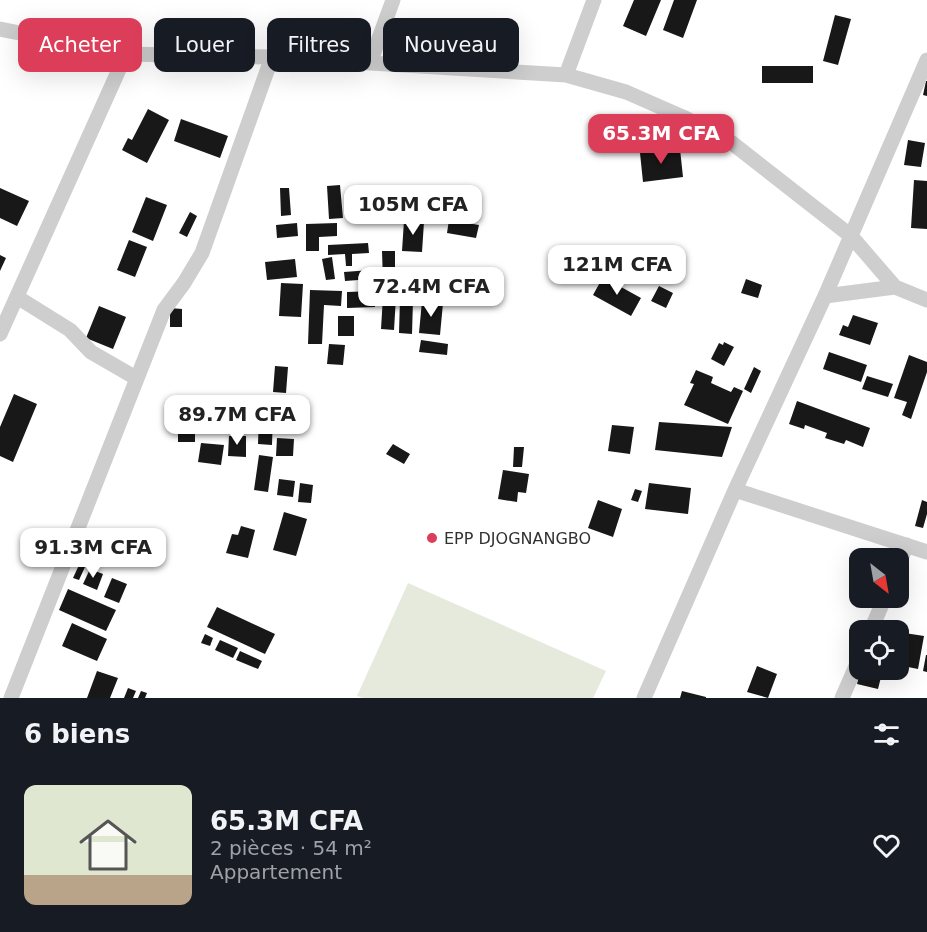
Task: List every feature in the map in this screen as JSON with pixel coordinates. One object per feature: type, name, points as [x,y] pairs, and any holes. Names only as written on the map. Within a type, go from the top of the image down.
[{"type":"street","points":[[371,60],[393,0]]},
{"type":"street","points":[[566,75],[594,0]]},
{"type":"street","points":[[0,29],[18,33]]},
{"type":"street","points":[[142,54],[267,57]]},
{"type":"street","points":[[644,698],[735,490],[825,296],[927,60]]},
{"type":"street","points":[[371,63],[566,75],[626,92],[683,117],[732,143],[851,236],[895,287],[927,300]]},
{"type":"street","points":[[0,693],[11,698],[164,310],[184,283],[202,252],[267,71]]},
{"type":"street","points":[[0,334],[118,72]]},
{"type":"street","points":[[825,296],[895,287]]},
{"type":"street","points":[[16,297],[70,330],[91,352],[136,378]]},
{"type":"street","points":[[735,490],[927,552]]},
{"type":"street","points":[[842,698],[850,680]]},
{"type":"shaded area","points":[[408,583],[606,671],[593,698],[363,698],[357,696]]},
{"type":"building","points":[[634,0],[661,0],[646,36],[623,26]]},
{"type":"building","points":[[674,0],[697,0],[683,38],[663,30]]},
{"type":"building","points":[[835,15],[851,19],[838,65],[823,61]]},
{"type":"building","points":[[762,66],[813,66],[813,83],[762,83]]},
{"type":"building","points":[[927,81],[927,96],[923,95]]},
{"type":"building","points":[[148,109],[169,120],[147,163],[122,150],[128,138],[132,140]]},
{"type":"building","points":[[181,119],[228,136],[220,158],[174,141]]},
{"type":"building","points":[[908,140],[925,143],[921,167],[904,165]]},
{"type":"building","points":[[680,149],[683,177],[643,182],[640,153]]},
{"type":"building","points":[[914,180],[927,181],[927,229],[911,228]]},
{"type":"building","points":[[340,185],[343,218],[329,219],[327,186]]},
{"type":"building","points":[[448,187],[468,190],[464,216],[443,213]]},
{"type":"building","points":[[0,188],[29,201],[17,226],[0,218]]},
{"type":"building","points":[[280,188],[289,188],[291,215],[281,216]]},
{"type":"building","points":[[146,197],[167,205],[153,241],[132,232]]},
{"type":"building","points":[[399,198],[411,198],[411,217],[399,217]]},
{"type":"building","points":[[190,212],[197,216],[187,237],[179,233]]},
{"type":"building","points":[[449,220],[479,225],[476,238],[447,233]]},
{"type":"building","points":[[404,221],[424,222],[422,252],[402,251]]},
{"type":"building","points":[[297,223],[298,236],[277,238],[276,225]]},
{"type":"building","points":[[337,223],[337,236],[319,237],[319,251],[306,251],[306,224]]},
{"type":"building","points":[[129,240],[147,247],[135,277],[117,270]]},
{"type":"building","points":[[368,243],[369,253],[352,254],[352,266],[346,266],[345,254],[328,255],[328,245]]},
{"type":"building","points":[[382,251],[395,251],[395,268],[409,268],[409,281],[383,281]]},
{"type":"building","points":[[0,255],[6,258],[0,271]]},
{"type":"building","points":[[332,257],[335,279],[326,280],[322,259]]},
{"type":"building","points":[[295,259],[297,277],[267,280],[265,262]]},
{"type":"building","points":[[371,270],[372,279],[345,281],[344,272]]},
{"type":"building","points":[[603,277],[641,298],[631,316],[593,295]]},
{"type":"building","points":[[746,279],[762,285],[758,298],[741,293]]},
{"type":"building","points":[[281,283],[303,284],[301,317],[279,316]]},
{"type":"building","points":[[659,286],[673,293],[666,308],[651,301]]},
{"type":"building","points":[[310,290],[342,291],[341,306],[324,305],[322,344],[308,344]]},
{"type":"building","points":[[375,291],[375,307],[347,308],[347,292]]},
{"type":"building","points":[[383,296],[396,297],[394,330],[381,329]]},
{"type":"building","points":[[400,299],[413,300],[412,334],[399,333]]},
{"type":"building","points":[[422,301],[443,303],[440,335],[419,333]]},
{"type":"building","points":[[99,306],[126,317],[113,349],[86,338]]},
{"type":"building","points":[[170,308],[182,309],[182,327],[170,327]]},
{"type":"building","points":[[853,315],[878,323],[870,345],[839,335],[843,325],[848,327]]},
{"type":"building","points":[[338,316],[354,316],[354,336],[338,336]]},
{"type":"building","points":[[421,340],[448,344],[447,355],[419,352]]},
{"type":"building","points":[[724,342],[734,347],[724,366],[711,359],[719,343],[723,345]]},
{"type":"building","points":[[329,344],[345,345],[343,365],[327,364]]},
{"type":"building","points":[[829,352],[867,365],[861,382],[823,369]]},
{"type":"building","points":[[909,355],[927,362],[927,372],[911,419],[902,415],[907,402],[894,398]]},
{"type":"building","points":[[275,366],[288,367],[286,393],[273,392]]},
{"type":"building","points":[[754,367],[761,371],[751,393],[744,389]]},
{"type":"building","points":[[696,370],[713,377],[711,383],[731,392],[734,387],[743,391],[728,424],[684,405],[694,384],[690,383]]},
{"type":"building","points":[[867,376],[893,384],[888,397],[862,389]]},
{"type":"building","points":[[14,394],[37,404],[13,462],[0,456],[0,427]]},
{"type":"building","points":[[797,401],[870,428],[863,447],[846,440],[844,444],[825,438],[827,433],[805,425],[804,429],[789,424]]},
{"type":"building","points":[[280,402],[299,403],[298,425],[279,424]]},
{"type":"building","points":[[259,413],[273,414],[272,445],[258,444]]},
{"type":"building","points":[[659,422],[732,427],[722,457],[655,450]]},
{"type":"building","points":[[612,425],[634,427],[630,454],[608,451]]},
{"type":"building","points":[[178,430],[195,430],[195,442],[178,442]]},
{"type":"building","points":[[229,436],[246,436],[246,457],[228,456]]},
{"type":"building","points":[[277,438],[294,439],[293,456],[276,456]]},
{"type":"building","points":[[201,443],[224,445],[221,465],[198,462]]},
{"type":"building","points":[[393,444],[410,454],[404,464],[386,454]]},
{"type":"building","points":[[514,447],[524,447],[522,467],[513,467]]},
{"type":"building","points":[[259,455],[273,457],[268,492],[254,490]]},
{"type":"building","points":[[503,470],[529,474],[526,493],[518,492],[517,502],[498,499]]},
{"type":"building","points":[[279,479],[295,481],[293,497],[277,495]]},
{"type":"building","points":[[300,483],[313,485],[311,503],[298,502]]},
{"type":"building","points":[[649,483],[691,488],[688,514],[645,509]]},
{"type":"building","points":[[635,489],[642,491],[638,502],[631,500]]},
{"type":"building","points":[[598,500],[622,509],[613,537],[588,528]]},
{"type":"building","points":[[922,500],[927,502],[927,514],[923,528],[915,526]]},
{"type":"building","points":[[284,512],[307,519],[296,556],[273,550]]},
{"type":"building","points":[[241,526],[255,530],[248,558],[226,553],[232,534],[238,535]]},
{"type":"building","points":[[79,565],[85,567],[79,580],[73,578]]},
{"type":"building","points":[[90,569],[103,574],[97,590],[83,584]]},
{"type":"building","points":[[112,578],[127,584],[119,603],[104,597]]},
{"type":"building","points":[[68,589],[116,610],[106,631],[59,610]]},
{"type":"building","points":[[217,607],[275,634],[265,654],[207,627]]},
{"type":"building","points":[[72,623],[107,639],[97,661],[62,646]]},
{"type":"building","points":[[205,634],[213,638],[210,646],[201,643]]},
{"type":"building","points":[[909,634],[924,636],[918,669],[909,667]]},
{"type":"building","points":[[220,640],[238,648],[233,658],[215,650]]},
{"type":"building","points":[[240,651],[262,661],[258,669],[236,660]]},
{"type":"building","points":[[927,655],[927,672],[923,671]]},
{"type":"building","points":[[757,666],[777,674],[768,698],[747,692]]},
{"type":"building","points":[[97,671],[118,678],[110,698],[87,698]]},
{"type":"building","points":[[858,680],[880,680],[878,689],[857,684]]},
{"type":"building","points":[[128,688],[136,691],[133,698],[124,698]]},
{"type":"building","points":[[141,691],[147,693],[145,698],[138,698]]},
{"type":"building","points":[[682,691],[706,697],[706,698],[680,698]]},
{"type":"place","name":"EPP DJOGNANGBO","points":[[432,538]]}]
